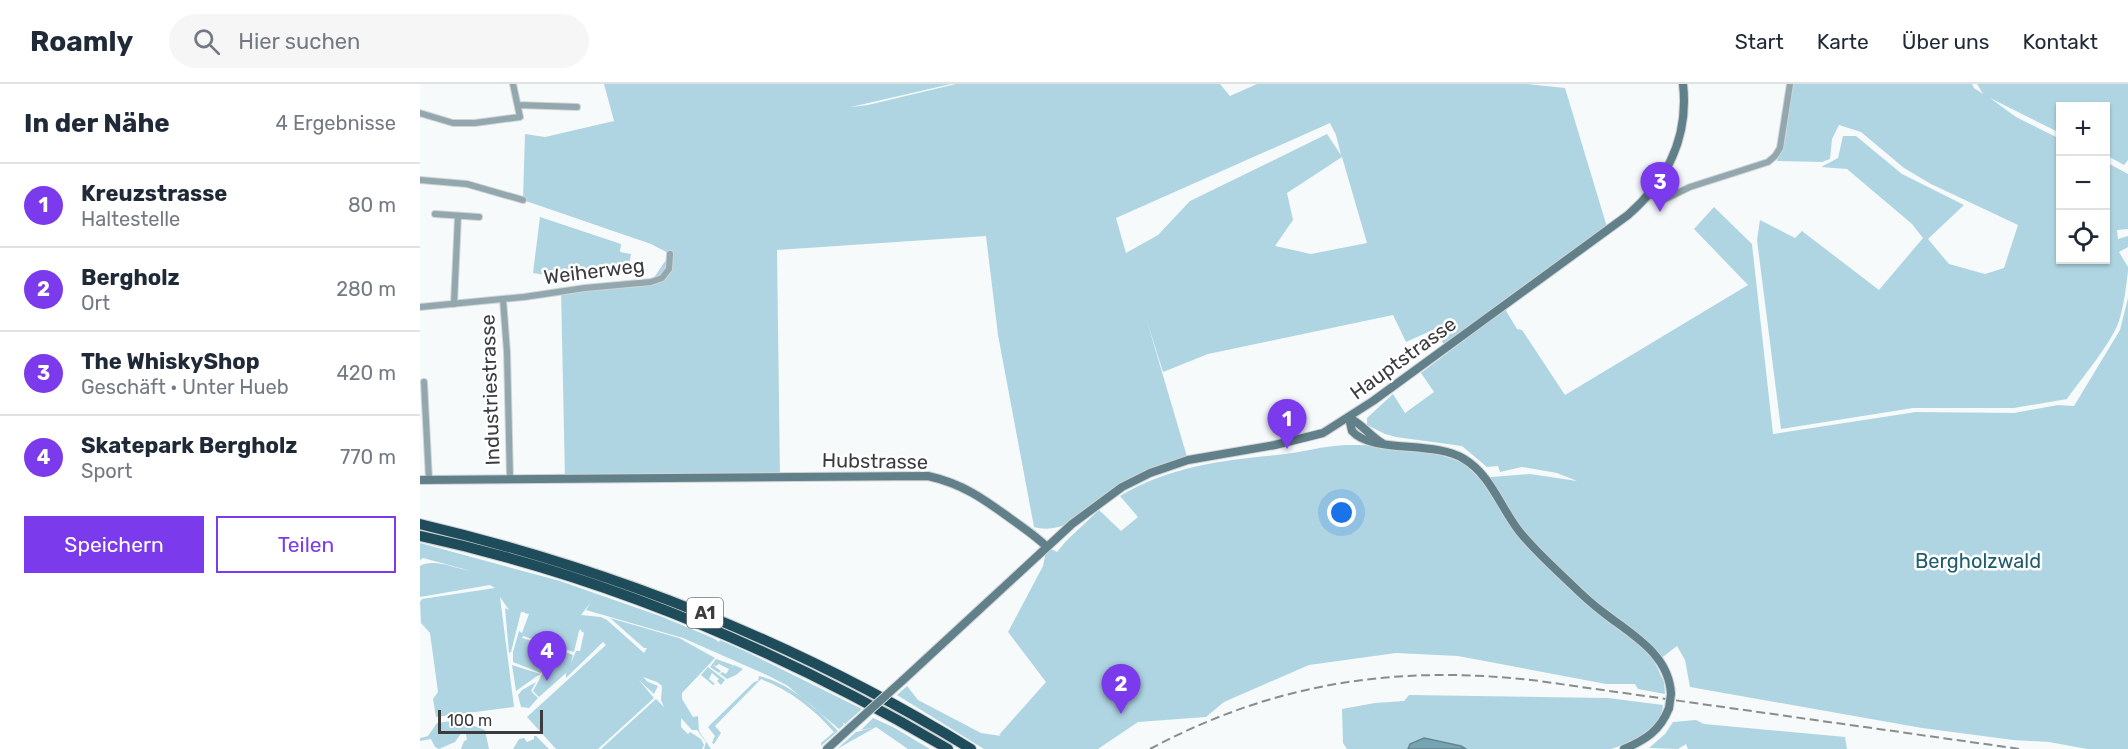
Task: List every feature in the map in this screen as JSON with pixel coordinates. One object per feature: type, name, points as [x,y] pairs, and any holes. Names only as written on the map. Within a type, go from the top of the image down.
[{"type":"highway","name":"A1","points":[[420,524],[496,542],[566,563],[696,610],[752,633],[847,679],[971,749]]},
{"type":"highway","name":"A1","points":[[420,536],[554,572],[696,623],[835,686],[948,749]]},
{"type":"street","points":[[420,113],[453,123],[475,123],[520,117],[513,84]]},
{"type":"street","name":"Hauptstrasse","points":[[1047,547],[1106,497],[1150,473],[1188,460],[1323,433],[1349,418],[1628,215],[1652,192],[1677,148],[1684,114],[1683,84]]},
{"type":"street","points":[[1652,192],[1665,200],[1690,187],[1768,162],[1780,148],[1790,84]]},
{"type":"street","points":[[518,105],[577,107]]},
{"type":"street","points":[[420,180],[467,184],[523,200]]},
{"type":"street","points":[[435,214],[479,218]]},
{"type":"street","points":[[454,304],[458,216]]},
{"type":"street","name":"Weiherweg","points":[[503,299],[651,282],[662,278],[669,269],[670,254]]},
{"type":"street","points":[[420,307],[503,299]]},
{"type":"street","name":"Industriestrasse","points":[[503,299],[507,352],[510,479]]},
{"type":"street","points":[[424,382],[424,480]]},
{"type":"street","points":[[1349,418],[1355,420],[1366,432],[1382,443],[1443,450],[1472,463],[1511,519],[1538,552],[1587,599],[1641,641],[1657,657],[1667,674],[1671,694],[1669,708],[1662,723],[1653,734],[1624,749]]},
{"type":"street","name":"Hubstrasse","points":[[424,480],[928,476],[949,481],[973,492],[1047,547]]},
{"type":"street","points":[[827,749],[1047,547]]},
{"type":"green space","points":[[604,84],[951,84],[851,107],[956,84],[1220,84],[1230,96],[1257,84],[1527,84],[1565,88],[1607,227],[1446,348],[1435,329],[1406,342],[1393,315],[1208,354],[1163,372],[1146,318],[1188,460],[1153,472],[1078,520],[1048,529],[1034,527],[998,335],[986,236],[777,250],[780,477],[565,479],[561,290],[651,282],[670,254],[651,244],[523,200],[525,134],[545,137],[614,121]],"holes":[[[1330,123],[1341,155],[1327,134],[1190,201],[1158,235],[1126,253],[1116,218]],[[1342,157],[1367,243],[1311,254],[1275,246],[1293,220],[1287,193]]]},
{"type":"green space","points":[[1794,84],[1972,84],[1983,94],[1977,84],[2128,84],[2128,160],[2124,165],[2110,157],[2110,102],[2056,102],[2056,131],[1990,98],[2016,117],[2056,137],[2056,264],[2110,264],[2110,164],[2128,174],[2128,229],[2117,230],[2118,239],[2128,236],[2128,247],[2119,252],[2128,267],[2121,315],[2109,340],[2067,399],[2014,408],[1913,408],[1781,429],[1757,240],[1760,220],[1795,238],[1802,231],[1879,290],[1923,238],[1912,224],[1847,169],[1821,167],[1838,158],[1843,136],[1856,136],[1902,174],[1964,205],[1928,239],[1949,264],[1985,274],[2004,268],[2018,225],[1931,184],[1904,168],[1861,132],[1839,125],[1832,139],[1830,159],[1822,162],[1777,161],[1786,136],[1788,104]]},
{"type":"green space","name":"Bergholzwald","points":[[1714,207],[1752,244],[1773,434],[1916,412],[2014,413],[2058,405],[2074,406],[2120,330],[2128,298],[2128,749],[2087,749],[2049,742],[2013,740],[1922,728],[1690,687],[1685,660],[1677,646],[1655,663],[1664,682],[1665,694],[1638,689],[1635,684],[1606,684],[1458,656],[1396,653],[1309,665],[1224,702],[1206,717],[1138,722],[1098,749],[984,749],[897,695],[907,686],[918,700],[981,733],[1001,736],[999,735],[1046,682],[1008,632],[1043,566],[1047,547],[1057,552],[1099,510],[1121,531],[1138,517],[1120,496],[1138,486],[1176,472],[1236,459],[1357,445],[1405,448],[1437,454],[1462,463],[1479,478],[1530,474],[1577,481],[1557,473],[1522,467],[1500,472],[1498,466],[1487,467],[1462,446],[1385,434],[1367,425],[1367,418],[1393,394],[1405,413],[1434,392],[1421,373],[1505,309],[1517,329],[1522,330],[1565,395],[1748,285],[1694,229]]},
{"type":"green space","points":[[540,217],[621,244],[620,252],[631,254],[628,273],[598,269],[597,274],[560,271],[559,277],[533,273]]},
{"type":"green space","points":[[420,543],[560,581],[660,616],[749,653],[862,709],[845,724],[842,722],[844,725],[839,729],[788,686],[769,676],[683,638],[586,610],[591,602],[581,615],[601,617],[607,620],[644,653],[647,648],[644,648],[610,618],[679,638],[715,658],[682,693],[682,699],[693,717],[698,716],[699,731],[711,749],[704,749],[706,742],[697,730],[692,730],[681,718],[681,727],[688,734],[690,732],[701,739],[704,745],[702,749],[601,749],[656,699],[664,707],[661,700],[662,686],[643,677],[658,686],[654,694],[639,680],[654,698],[598,749],[556,749],[527,717],[606,645],[603,642],[566,678],[566,673],[539,697],[533,691],[556,649],[573,655],[571,663],[576,651],[580,651],[584,633],[581,629],[579,631],[574,652],[523,636],[522,638],[549,646],[541,673],[513,662],[513,652],[519,631],[522,633],[529,614],[521,612],[509,653],[505,608],[509,610],[500,597],[514,707],[436,717],[433,699],[438,692],[430,633],[421,623],[420,602],[422,599],[495,588],[490,585],[420,597],[420,566],[432,563],[471,571],[423,558],[420,560]]},
{"type":"green space","points":[[716,659],[733,665],[731,667],[734,665],[743,669],[727,679],[720,674],[722,672],[726,674],[729,669],[719,664],[713,665],[721,671],[719,673],[710,667]]},
{"type":"green space","points":[[512,665],[540,674],[516,691]]},
{"type":"green space","points":[[708,667],[725,680],[721,685],[717,681],[719,679],[712,673],[709,679],[715,684],[713,685],[701,675]]},
{"type":"green space","points":[[759,676],[781,684],[792,691],[812,706],[838,731],[821,746],[821,743],[834,732],[801,701],[761,679],[715,726],[721,733],[714,744],[712,743],[715,736],[708,727],[754,682],[758,681]]},
{"type":"green space","points":[[536,682],[531,691],[538,698],[529,708],[521,707],[518,695]]},
{"type":"green space","points":[[1409,695],[1608,698],[1663,705],[1657,722],[1651,729],[1628,743],[1611,749],[1466,749],[1461,746],[1410,744],[1408,749],[1347,749],[1343,743],[1342,709],[1404,701]]},
{"type":"green space","points":[[873,718],[930,749],[908,749],[876,727],[837,749],[856,732],[872,728],[861,730]]},
{"type":"green space","points":[[458,720],[485,730],[489,749],[461,749],[464,741],[467,740],[466,734],[462,732],[455,742],[439,749],[435,747],[431,739],[420,741],[420,738],[428,736],[437,723]]},
{"type":"green space","points":[[1696,720],[1704,724],[1845,737],[1847,749],[1688,749],[1686,744],[1678,749],[1649,748],[1665,734],[1673,722]]},
{"type":"green space","points":[[534,736],[549,749],[513,749],[519,739],[524,738],[527,742],[534,739]]},
{"type":"shaded area","points":[[1424,738],[1466,749],[1408,749],[1410,744]]},
{"type":"railway","points":[[1150,749],[1197,726],[1244,708],[1291,694],[1387,677],[1437,675],[1487,676],[1539,681],[2020,749]]},
{"type":"place","name":"The WhiskyShop","points":[[1660,212]]},
{"type":"place","name":"Kreuzstrasse","points":[[1287,449]]},
{"type":"place","name":"Skatepark Bergholz","points":[[547,681]]},
{"type":"place","name":"Bergholz","points":[[1121,714]]}]
